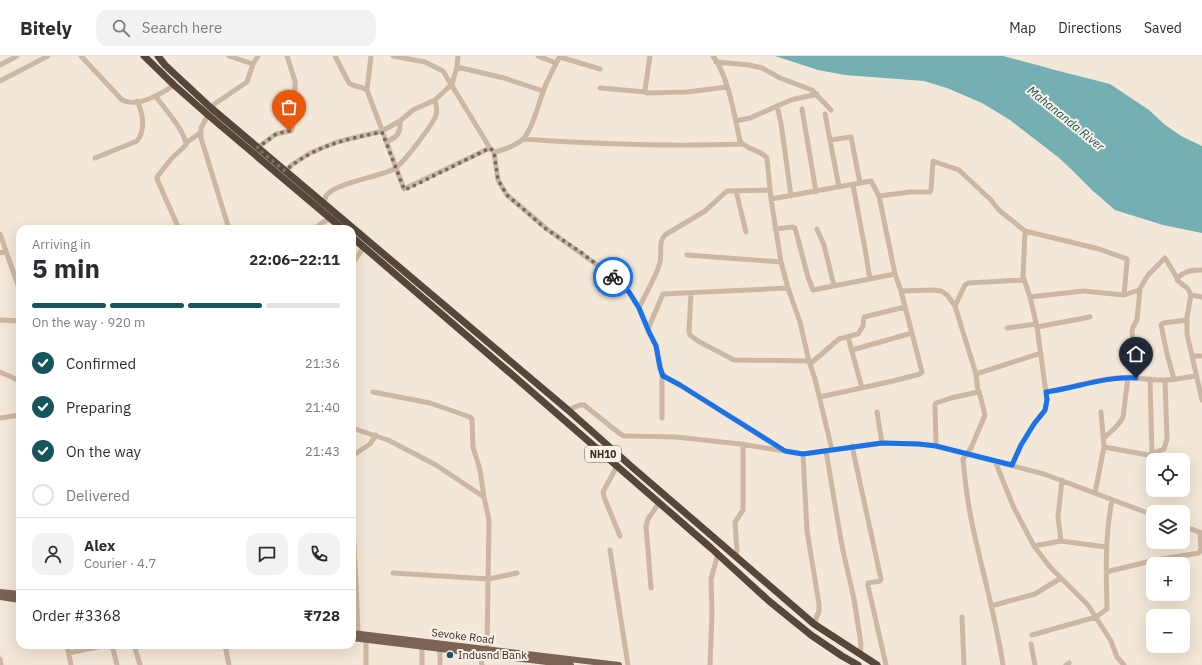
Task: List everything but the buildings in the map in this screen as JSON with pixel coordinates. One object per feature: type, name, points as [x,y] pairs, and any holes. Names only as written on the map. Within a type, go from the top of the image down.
[{"type":"highway","points":[[144,56],[208,115],[322,206],[349,225]]},
{"type":"highway","points":[[158,56],[165,65],[210,107],[285,171],[322,206],[331,219],[338,225]]},
{"type":"highway","points":[[356,231],[568,410],[814,624],[877,665]]},
{"type":"highway","name":"NH10","points":[[356,240],[718,554],[794,622],[827,646],[858,665]]},
{"type":"main road","points":[[0,592],[16,594]]},
{"type":"main road","points":[[0,598],[16,600]]},
{"type":"main road","name":"Sevoke Road","points":[[356,633],[366,637],[422,647],[480,654],[515,655],[619,665]]},
{"type":"main road","name":"Sevoke Road","points":[[356,638],[366,637],[487,649],[571,665]]},
{"type":"street","points":[[0,65],[15,56]]},
{"type":"street","points":[[0,81],[48,56]]},
{"type":"street","points":[[81,56],[122,100],[137,102],[156,97],[174,85]]},
{"type":"street","points":[[229,56],[253,64]]},
{"type":"street","points":[[210,107],[247,82],[253,64],[258,56]]},
{"type":"street","points":[[257,148],[276,134],[290,131],[292,129],[295,81],[287,56]]},
{"type":"street","points":[[335,56],[349,83],[367,90]]},
{"type":"street","points":[[371,56],[367,90],[404,189],[406,190],[492,150],[501,151],[523,140],[529,132],[543,91],[560,56],[600,69]]},
{"type":"street","points":[[393,56],[425,62],[443,71],[492,150],[498,180],[507,195],[546,229],[582,253],[619,282],[629,292],[639,308],[656,346],[662,373],[662,418]]},
{"type":"street","points":[[424,56],[425,62]]},
{"type":"street","points":[[285,171],[310,153],[337,142],[382,132],[400,121],[413,110],[435,100],[452,84],[457,67],[458,56]]},
{"type":"street","points":[[538,56],[556,63]]},
{"type":"street","points":[[646,92],[645,90],[650,56]]},
{"type":"street","points":[[713,56],[727,87],[742,144]]},
{"type":"street","points":[[716,62],[749,65],[762,68],[780,78],[812,90],[831,110]]},
{"type":"street","points":[[457,67],[504,78],[543,91]]},
{"type":"street","points":[[600,88],[646,92],[687,92],[727,87]]},
{"type":"street","points":[[736,122],[752,118],[792,100],[817,94]]},
{"type":"street","points":[[156,97],[179,128],[186,140],[186,143]]},
{"type":"street","points":[[322,206],[327,195],[337,188],[396,168],[435,120],[437,111],[435,100]]},
{"type":"street","points":[[95,158],[137,141],[141,135],[143,116],[137,102]]},
{"type":"street","points":[[777,106],[781,123],[791,196]]},
{"type":"street","points":[[802,109],[816,192]]},
{"type":"street","points":[[825,114],[839,188]]},
{"type":"street","points":[[208,115],[200,133],[228,225]]},
{"type":"street","points":[[386,141],[392,140],[398,133],[400,129],[400,121]]},
{"type":"street","points":[[178,225],[157,179],[171,159],[186,143],[200,133]]},
{"type":"street","points":[[830,140],[852,137],[860,183]]},
{"type":"street","points":[[523,140],[592,144],[706,146],[742,144],[764,154],[767,158],[770,199],[782,262],[788,288],[800,322],[809,363],[820,397],[842,546],[854,599],[861,644],[860,654]]},
{"type":"street","points":[[879,196],[910,192],[930,192],[932,161],[934,160],[959,170],[991,200],[999,210],[1025,231],[1099,249],[1125,258],[1127,262],[1124,295]]},
{"type":"street","points":[[770,199],[872,181],[879,196],[895,274],[901,291],[922,371],[921,373],[893,381],[820,397]]},
{"type":"street","points":[[853,185],[870,279]]},
{"type":"street","points":[[639,308],[658,268],[661,240],[663,237],[676,227],[705,211],[724,193],[729,191],[770,190]]},
{"type":"street","points":[[736,191],[746,232]]},
{"type":"street","points":[[320,225],[331,219]]},
{"type":"street","points":[[775,229],[795,228],[812,289],[815,290],[895,274]]},
{"type":"street","points":[[818,229],[824,245],[834,286]]},
{"type":"street","points":[[1012,465],[1021,445],[1045,410],[1047,400],[1037,325],[1023,276],[1025,231]]},
{"type":"street","points":[[0,234],[16,280]]},
{"type":"street","points":[[356,258],[364,247]]},
{"type":"street","points":[[0,253],[6,251]]},
{"type":"street","points":[[687,255],[782,262]]},
{"type":"street","points":[[1136,378],[1132,331],[1137,320],[1140,289],[1148,275],[1164,258],[1166,259],[1176,278],[1188,289],[1191,295],[1187,320],[1188,334],[1202,400]]},
{"type":"street","points":[[1176,278],[1186,271],[1202,270]]},
{"type":"street","points":[[955,306],[965,285],[968,283],[1024,280]]},
{"type":"street","points":[[648,329],[662,294],[788,288]]},
{"type":"street","points":[[1030,297],[1063,292],[1083,291],[1124,295],[1140,289]]},
{"type":"street","points":[[901,291],[941,291],[947,295],[955,306],[976,374],[985,415],[968,454],[964,456],[963,459],[965,484],[1003,665]]},
{"type":"street","points":[[690,293],[689,333],[698,341],[734,360],[809,363],[838,340],[858,334],[863,326],[864,317],[905,307]]},
{"type":"street","points":[[1191,295],[1202,297]]},
{"type":"street","points":[[1007,328],[1090,317]]},
{"type":"street","points":[[0,320],[16,321]]},
{"type":"street","points":[[1174,379],[1161,324],[1187,320]]},
{"type":"street","points":[[852,350],[912,333]]},
{"type":"street","points":[[848,337],[862,388]]},
{"type":"street","points":[[976,374],[1041,353]]},
{"type":"street","points":[[1192,356],[1202,356]]},
{"type":"street","points":[[0,372],[16,379]]},
{"type":"street","points":[[662,373],[663,376],[685,388],[785,451]]},
{"type":"street","points":[[1046,392],[1103,380],[1128,377],[1165,380],[1196,376]]},
{"type":"street","points":[[1104,438],[1120,423],[1128,377]]},
{"type":"street","points":[[1150,379],[1152,453]]},
{"type":"street","points":[[1156,453],[1163,451],[1166,448],[1165,380]]},
{"type":"street","points":[[936,446],[936,403],[951,398],[977,393],[979,391]]},
{"type":"street","points":[[373,392],[430,403],[471,418],[473,447],[480,470],[489,520],[487,649]]},
{"type":"street","points":[[568,410],[580,405],[584,406],[624,436],[676,437],[743,444],[803,454],[882,443],[936,446],[1044,474],[1146,512]]},
{"type":"street","points":[[877,412],[882,443]]},
{"type":"street","points":[[1095,493],[1104,447],[1101,412]]},
{"type":"street","points":[[0,418],[16,416]]},
{"type":"street","points":[[356,429],[388,440],[436,465],[484,497]]},
{"type":"street","points":[[356,453],[370,444],[376,435]]},
{"type":"street","points":[[735,556],[737,551],[735,522],[743,510],[743,444]]},
{"type":"street","points":[[852,446],[881,579],[880,581],[868,583],[868,586],[886,665]]},
{"type":"street","points":[[1104,447],[1146,455]]},
{"type":"street","points":[[803,454],[807,531],[819,604],[819,611],[814,624]]},
{"type":"street","points":[[995,461],[1014,508],[1034,546],[1050,567],[1088,605],[1111,641],[1117,657],[1124,665]]},
{"type":"street","points":[[617,466],[603,492],[620,536]]},
{"type":"street","points":[[1061,541],[1058,517],[1062,480]]},
{"type":"street","points":[[1032,635],[1096,617],[1107,609],[1106,548],[1108,521],[1112,500]]},
{"type":"street","points":[[651,588],[646,526],[648,519],[659,503]]},
{"type":"street","points":[[1106,572],[1155,560],[1199,553],[1201,550],[1201,532],[1190,528]]},
{"type":"street","points":[[1034,546],[1061,541],[1106,548]]},
{"type":"street","points":[[610,550],[628,665]]},
{"type":"street","points":[[710,665],[712,613],[711,579],[718,554]]},
{"type":"street","points":[[393,572],[489,579],[517,572]]},
{"type":"street","points":[[991,606],[1038,593],[1061,578]]},
{"type":"street","points":[[962,617],[964,665]]},
{"type":"street","points":[[366,637],[366,665]]},
{"type":"street","points":[[1031,644],[1035,665]]},
{"type":"street","points":[[422,647],[422,665]]},
{"type":"street","points":[[68,649],[71,665]]},
{"type":"street","points":[[69,653],[88,649]]},
{"type":"street","points":[[112,649],[117,665]]},
{"type":"street","points":[[135,649],[140,665]]},
{"type":"street","points":[[226,649],[229,665]]},
{"type":"street","points":[[440,649],[440,665]]},
{"type":"street","points":[[480,654],[482,665]]},
{"type":"street","points":[[0,659],[1,665]]},
{"type":"water","name":"Mahananda River","points":[[775,56],[1003,56],[1110,84],[1149,110],[1164,124],[1181,136],[1202,146],[1202,233],[1163,225],[1115,210],[1058,157],[1010,120],[982,103],[947,88],[924,81],[845,75],[818,70]]},
{"type":"way so far","points":[[289,131],[276,134],[257,148],[285,171],[310,153],[337,142],[382,132],[405,190],[490,148],[494,152],[498,180],[507,195],[546,229],[582,253],[613,277]]},
{"type":"place","name":"Indusnd Bank","points":[[450,655]]},
{"type":"route","points":[[613,277],[629,292],[639,308],[657,348],[660,368],[663,376],[680,385],[785,451],[803,454],[882,443],[919,444],[936,446],[1012,465],[1021,445],[1045,410],[1047,400],[1046,392],[1103,380],[1128,377],[1136,378]]}]
